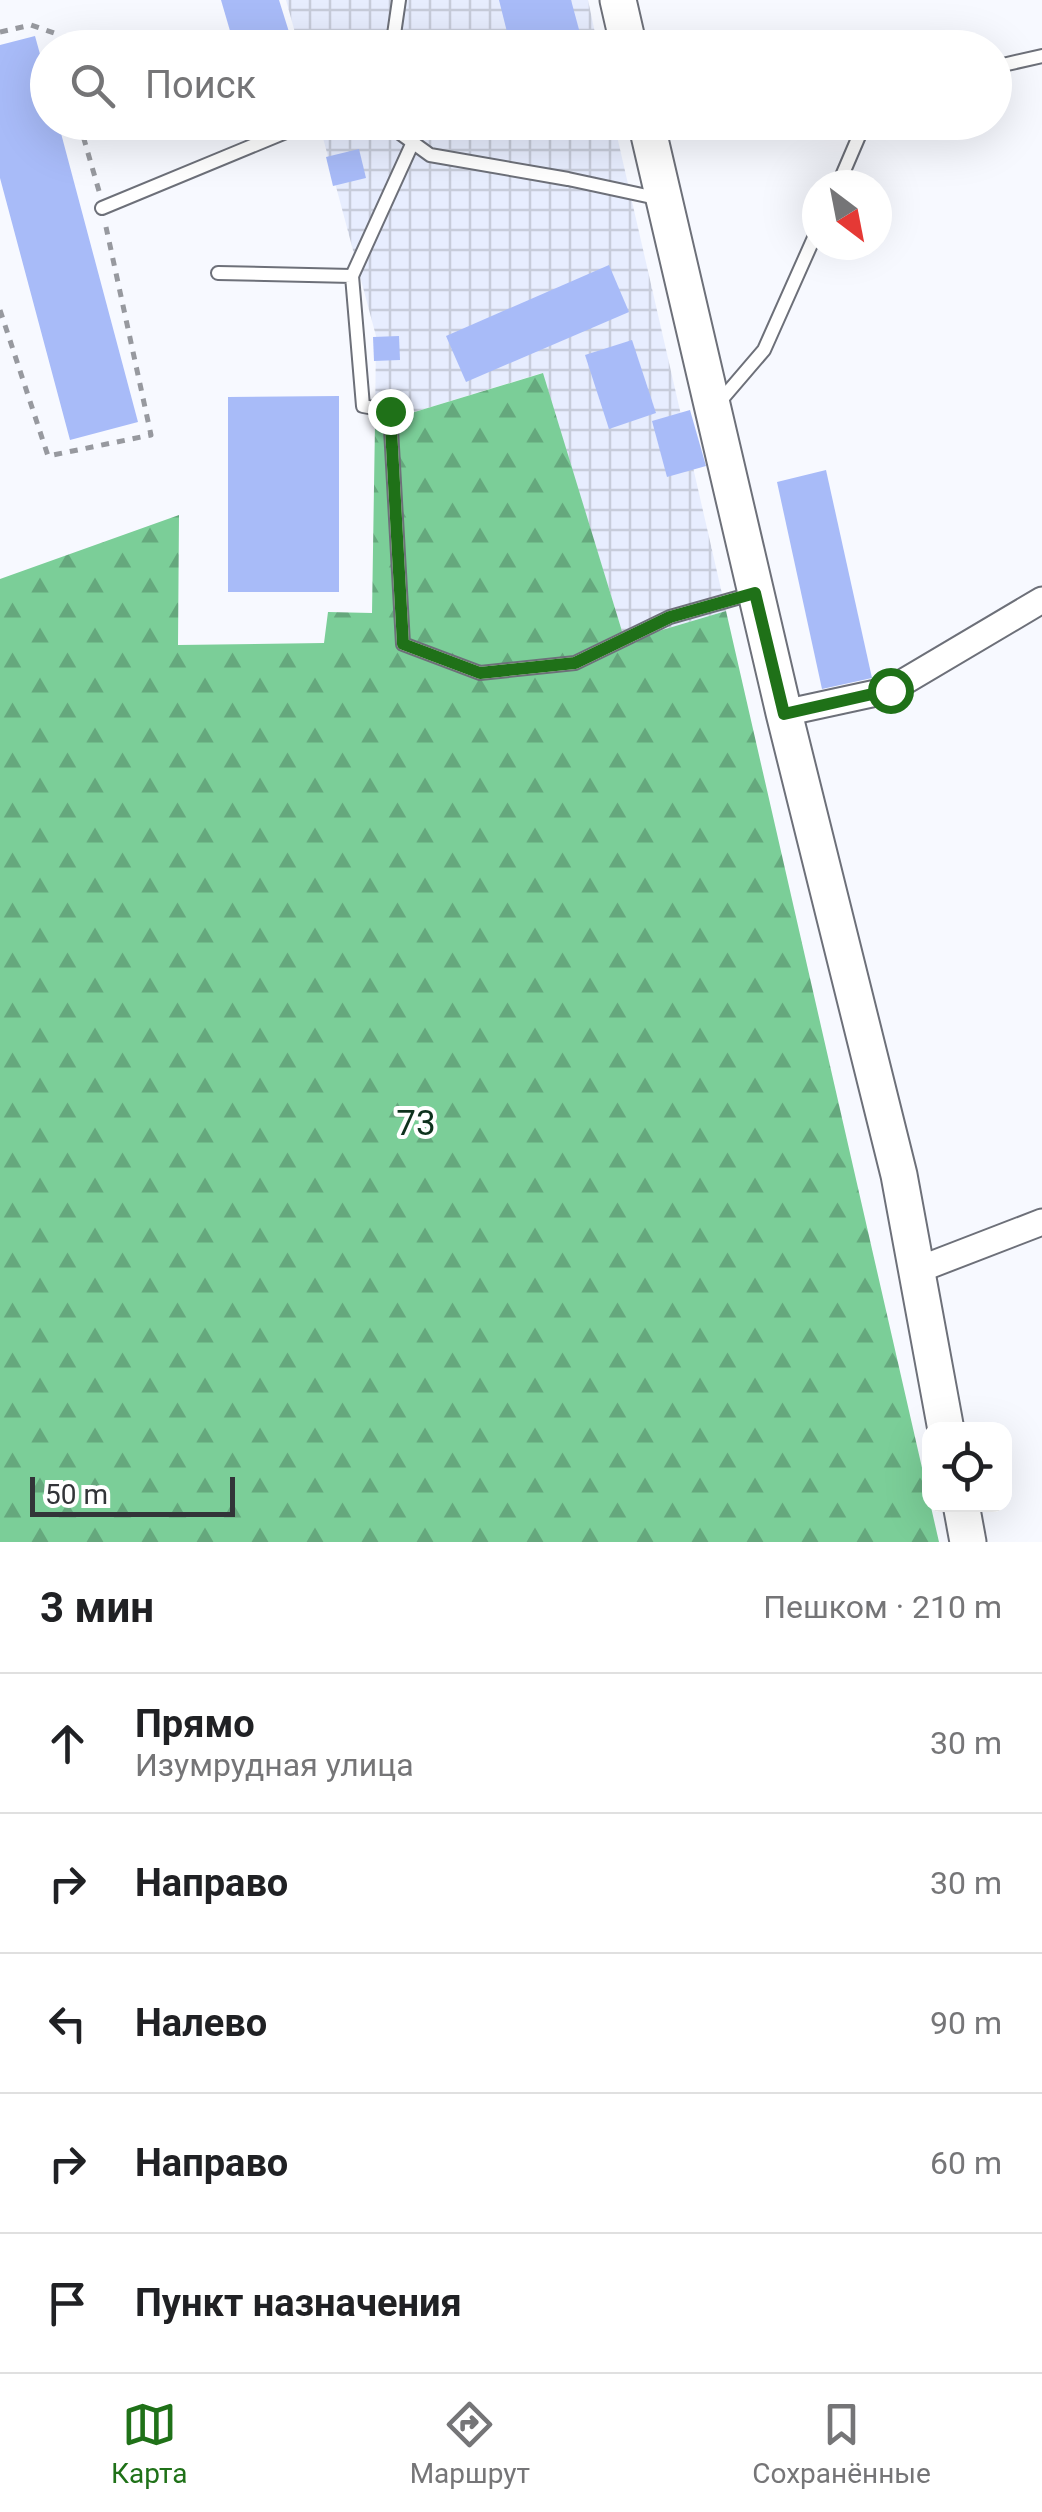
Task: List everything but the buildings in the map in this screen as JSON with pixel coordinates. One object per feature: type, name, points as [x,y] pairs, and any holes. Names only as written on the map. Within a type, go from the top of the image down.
[{"type":"street","points":[[618,0],[625,30]]},
{"type":"street","points":[[650,140],[784,714],[899,1174],[944,1422]]},
{"type":"street","points":[[784,714],[890,690],[1042,600]]},
{"type":"street","points":[[915,1271],[1042,1222]]},
{"type":"street","points":[[962,1512],[968,1542]]},
{"type":"lane","points":[[395,30],[399,0]]},
{"type":"lane","points":[[1012,63],[1042,56]]},
{"type":"lane","points":[[102,208],[266,140]]},
{"type":"lane","points":[[410,140],[430,155],[663,200]]},
{"type":"lane","points":[[845,170],[858,140]]},
{"type":"lane","points":[[413,142],[352,276],[363,406],[390,411],[403,644],[480,673],[575,663],[670,617],[755,593]]},
{"type":"lane","points":[[712,412],[764,350],[804,260]]},
{"type":"lane","points":[[218,273],[352,276]]},
{"type":"path","points":[[0,32],[31,25],[45,30]]},
{"type":"path","points":[[0,310],[48,456],[151,436],[84,140]]},
{"type":"shaded area","points":[[286,0],[588,0],[594,30],[294,30]]},
{"type":"shaded area","points":[[324,140],[618,140],[726,611],[625,641],[542,373],[375,424],[376,336]]},
{"type":"green space","name":"73","points":[[543,373],[625,641],[726,611],[922,1468],[922,1512],[932,1512],[939,1542],[0,1542],[0,579],[179,515],[178,645],[324,643],[328,612],[372,613],[375,424]]},
{"type":"route","points":[[390,411],[403,644],[480,673],[575,663],[670,617],[755,593],[784,714],[890,690]]}]
